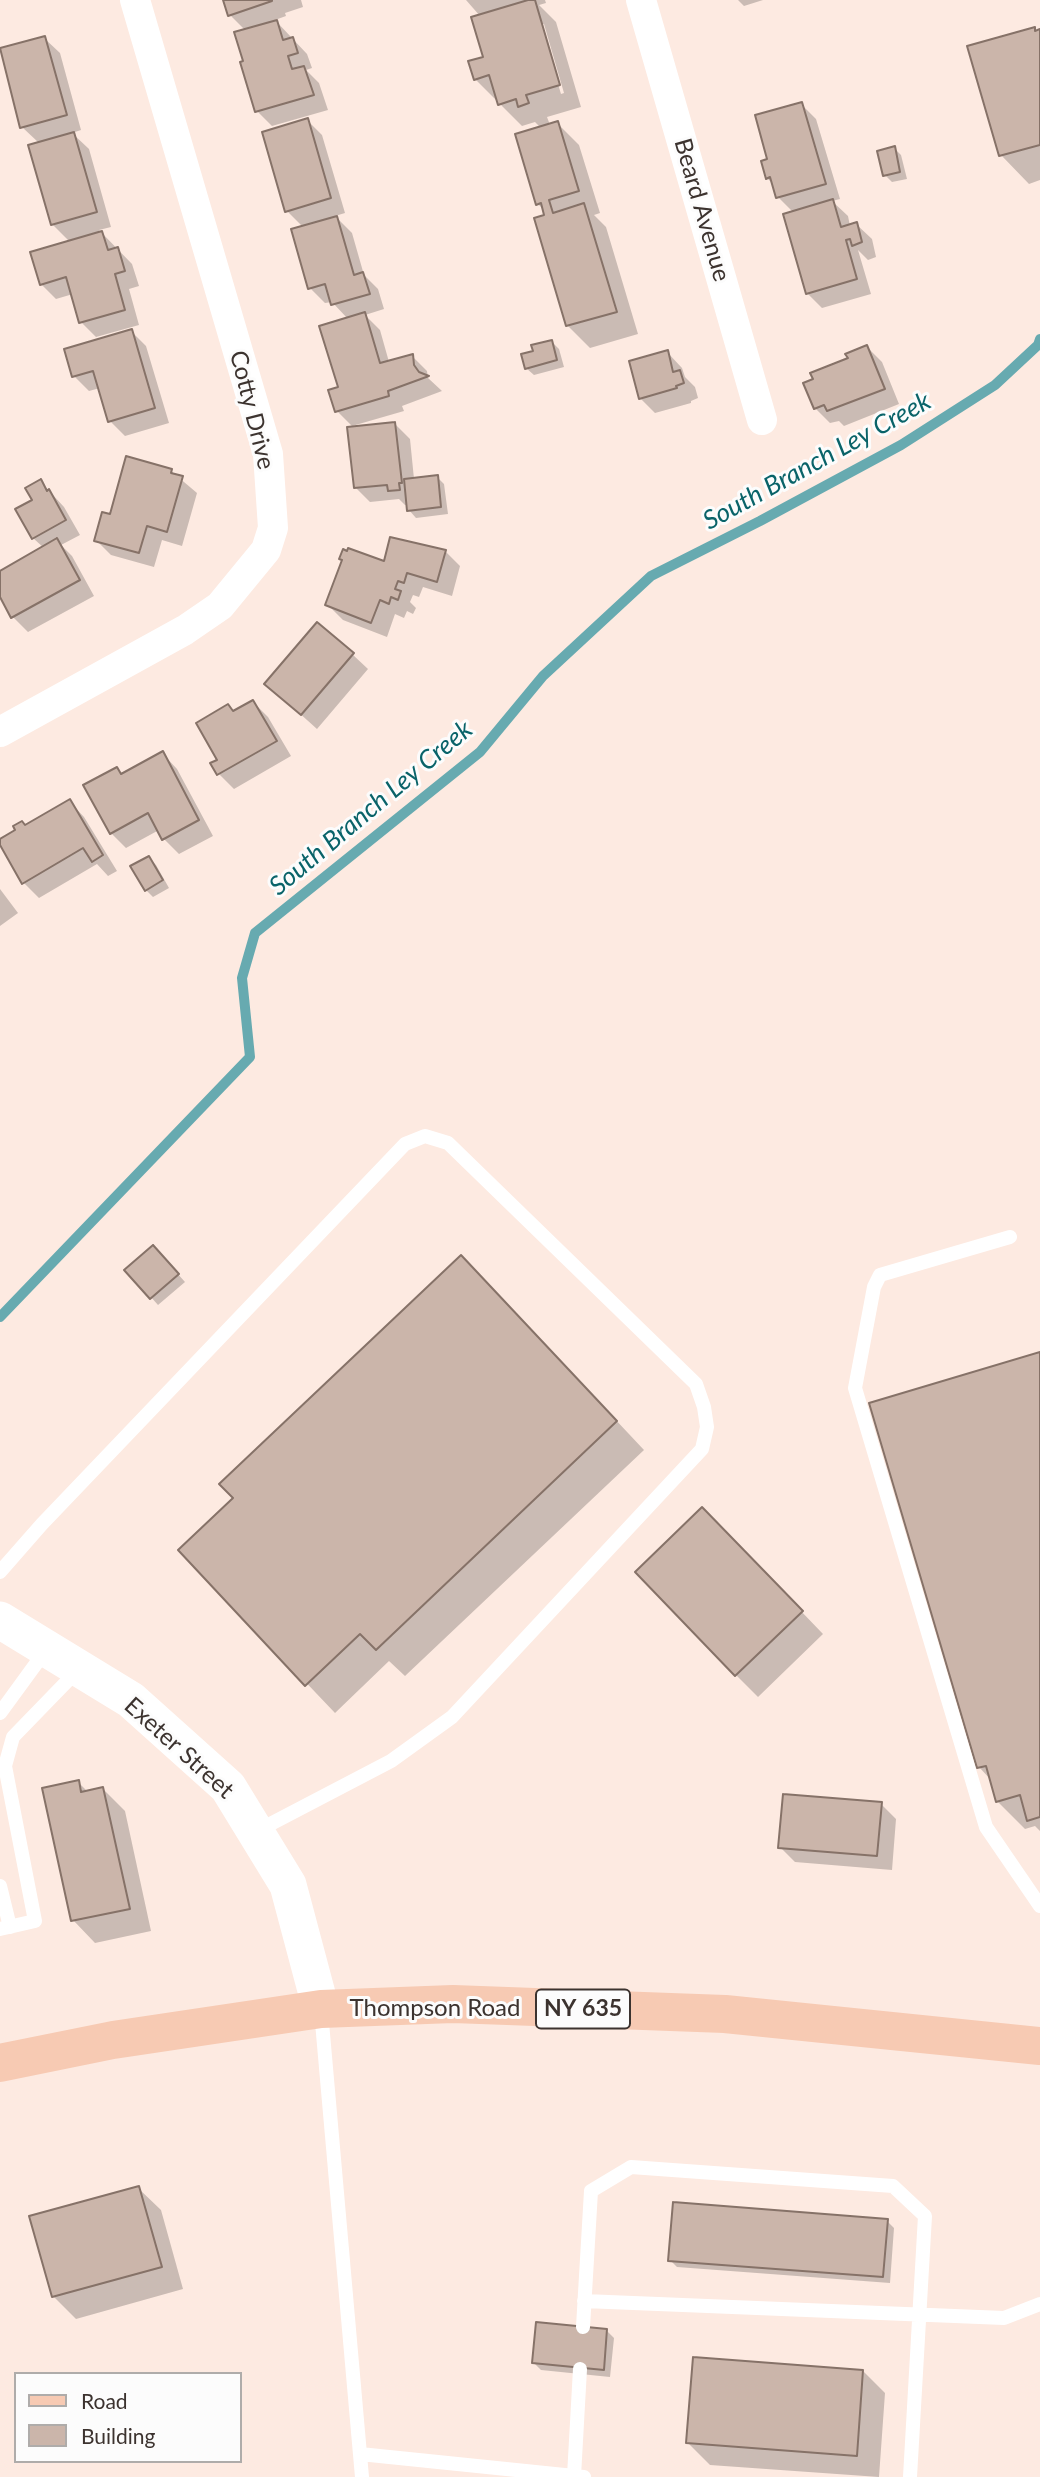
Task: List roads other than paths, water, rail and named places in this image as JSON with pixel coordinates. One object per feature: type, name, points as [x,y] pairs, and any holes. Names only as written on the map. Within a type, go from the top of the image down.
[{"type":"main road","name":"Thompson Road","points":[[0,2063],[113,2040],[321,2009],[453,2004],[725,2014],[1040,2046]]},
{"type":"street","name":"Cotty Drive","points":[[0,732],[185,630],[220,606],[266,550],[273,528],[268,454],[135,0]]},
{"type":"street","name":"Beard Avenue","points":[[641,0],[762,420]]},
{"type":"street","name":"Exeter Street","points":[[0,1620],[131,1700],[228,1787],[288,1885],[321,2009]]},
{"type":"lane","points":[[0,1572],[42,1524],[405,1144],[425,1136],[449,1143],[695,1384],[704,1407],[707,1427],[702,1449],[452,1717],[391,1761],[256,1831]]},
{"type":"lane","points":[[1010,1237],[880,1275],[874,1287],[855,1388],[986,1827],[1040,1906]]},
{"type":"lane","points":[[0,1713],[47,1649]]},
{"type":"lane","points":[[0,1886],[5,1928],[35,1921],[5,1766],[13,1737],[79,1669]]},
{"type":"lane","points":[[321,2009],[362,2477]]},
{"type":"lane","points":[[583,2327],[591,2190],[631,2166],[893,2186],[925,2216],[910,2477]]},
{"type":"lane","points":[[584,2301],[1004,2318],[1040,2304]]},
{"type":"lane","points":[[574,2476],[580,2369]]},
{"type":"lane","points":[[360,2454],[584,2477]]},
{"type":"waterway","name":"South Branch Ley Creek","points":[[0,1317],[250,1057],[242,978],[255,933],[480,752],[543,676],[651,576],[901,445],[995,385],[1038,345],[1040,339]]}]
